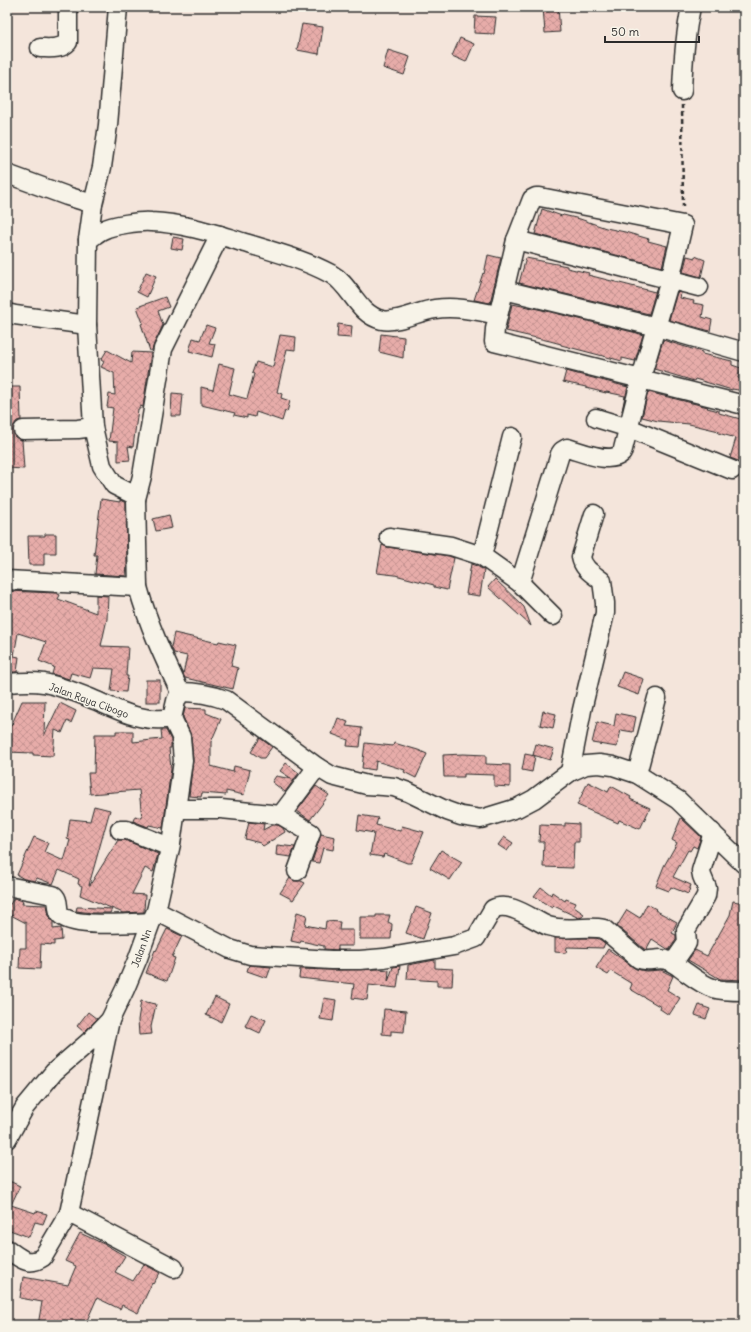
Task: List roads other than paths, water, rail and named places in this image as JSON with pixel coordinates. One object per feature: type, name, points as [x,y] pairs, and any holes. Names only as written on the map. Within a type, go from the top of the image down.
[{"type":"street","points":[[40,48],[58,48],[65,46],[68,42],[68,7]]},
{"type":"street","points":[[118,7],[108,125],[102,167],[93,204],[88,240],[87,325],[93,426],[102,466],[114,485],[132,494],[136,499]]},
{"type":"street","points":[[682,91],[683,59],[687,24],[691,7]]},
{"type":"street","points":[[7,174],[93,204]]},
{"type":"street","points":[[520,583],[562,451],[567,448],[603,458],[617,456],[622,453],[641,378],[670,280],[683,225],[536,197],[532,198],[516,240],[498,315],[493,339],[494,342],[641,378],[744,405]]},
{"type":"street","points":[[88,240],[104,230],[116,226],[150,222],[191,227],[290,256],[332,274],[345,286],[359,305],[371,315],[383,320],[396,320],[435,309],[455,308],[498,315]]},
{"type":"street","points":[[172,718],[180,692],[159,646],[138,587],[136,499],[142,476],[163,349],[220,236]]},
{"type":"street","points":[[516,240],[699,287]]},
{"type":"street","points":[[504,290],[657,327],[744,352]]},
{"type":"street","points":[[7,313],[87,325]]},
{"type":"street","points":[[596,418],[629,428],[732,470]]},
{"type":"street","points":[[23,430],[78,429],[93,426]]},
{"type":"street","points":[[482,556],[512,437]]},
{"type":"street","points":[[570,772],[582,710],[605,613],[602,581],[589,572],[582,562],[581,557],[594,514]]},
{"type":"street","points":[[389,537],[451,546],[482,556],[520,583],[553,616]]},
{"type":"street","points":[[7,580],[138,587]]},
{"type":"street","name":"Jalan Raya Cibogo","points":[[7,683],[44,683],[76,693],[132,716],[165,719],[172,718]]},
{"type":"street","points":[[180,692],[213,695],[226,700],[317,767],[332,776],[367,785],[383,786],[408,792],[447,811],[481,820],[517,808],[534,799],[570,772],[586,765],[599,764],[613,766],[637,774],[678,800],[744,864]]},
{"type":"street","points":[[637,774],[657,698]]},
{"type":"street","name":"Jalan Nn","points":[[7,1139],[25,1107],[54,1072],[91,1040],[110,1020],[138,958],[154,917],[170,848],[183,761],[181,737],[172,718]]},
{"type":"street","points":[[281,815],[317,767]]},
{"type":"street","points":[[176,809],[221,809],[281,815],[311,833],[297,871]]},
{"type":"street","points":[[120,830],[131,832],[170,848]]},
{"type":"street","points":[[673,963],[687,943],[686,930],[706,896],[707,888],[701,871],[712,832]]},
{"type":"street","points":[[7,886],[53,895],[57,899],[59,913],[61,916],[72,920],[92,924],[154,917],[239,953],[324,960],[384,958],[443,948],[471,941],[476,938],[481,931],[493,908],[502,906],[520,912],[549,926],[604,929],[639,959],[665,959],[673,963],[701,984],[710,988],[717,990],[744,991]]},
{"type":"street","points":[[7,1249],[24,1260],[31,1262],[37,1261],[43,1257],[69,1213],[110,1020]]},
{"type":"street","points":[[69,1213],[174,1268]]}]
